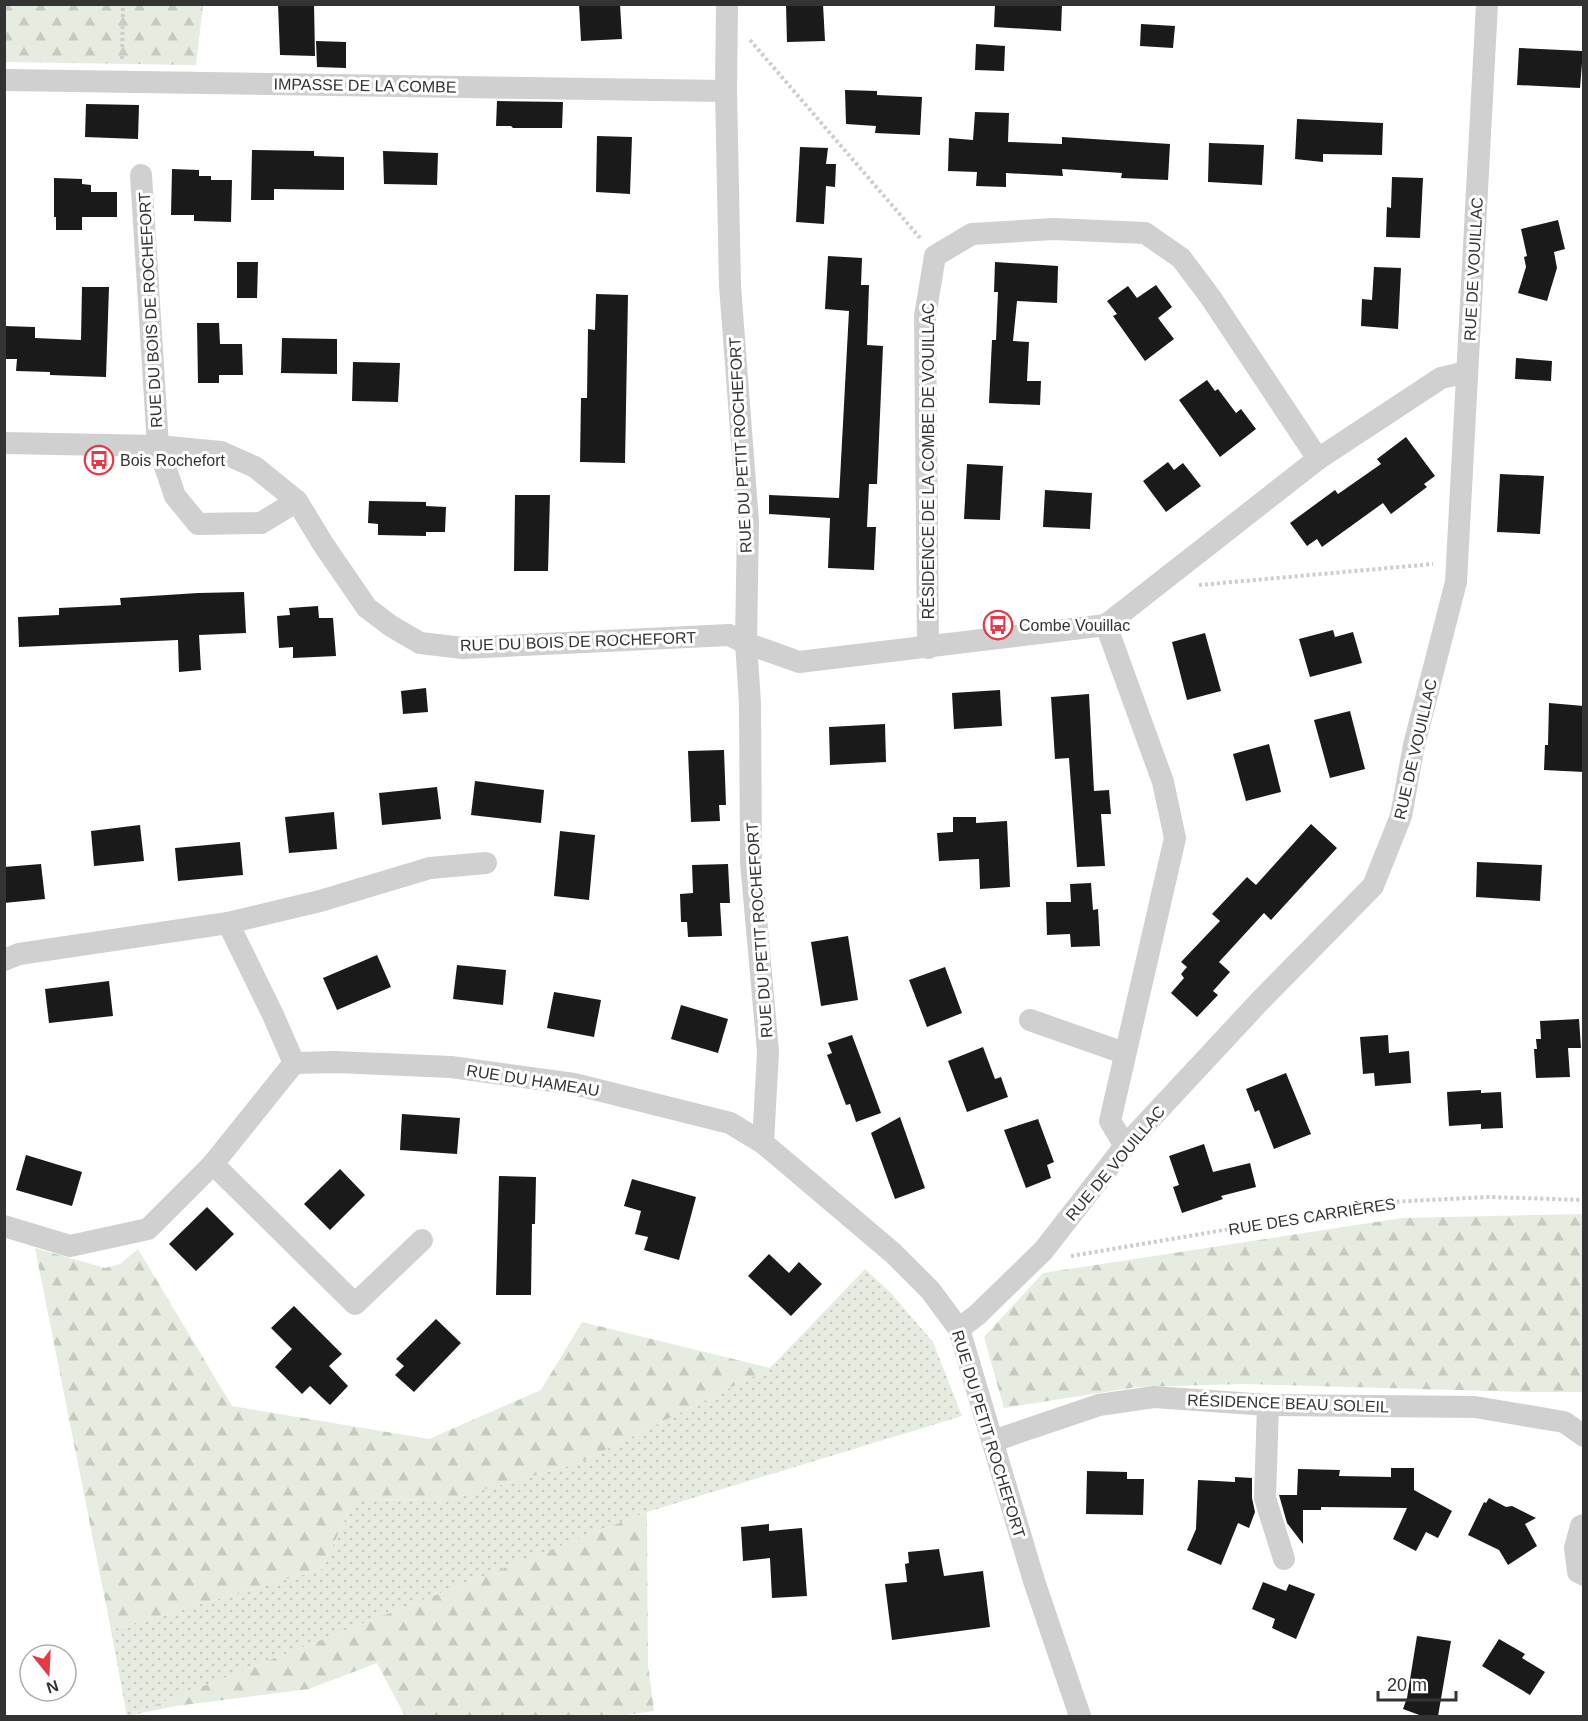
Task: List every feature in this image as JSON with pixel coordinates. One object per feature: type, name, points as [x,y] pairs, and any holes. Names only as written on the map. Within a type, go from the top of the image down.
[{"type":"street","name":"RUE DE VOUILLAC","points":[[959,1329],[1043,1251],[1125,1146],[1259,1002],[1373,886],[1401,816],[1414,745],[1456,582],[1487,4]]},
{"type":"street","name":"RUE DU PETIT ROCHEFORT","points":[[727,9],[726,91],[730,286],[748,522],[746,643],[750,703],[751,862],[768,1052],[763,1143],[893,1253],[930,1290],[959,1329],[1034,1581],[1080,1716]]},
{"type":"street","name":"IMPASSE DE LA COMBE","points":[[4,80],[726,91]]},
{"type":"street","name":"RUE DU BOIS DE ROCHEFORT","points":[[141,175],[158,446],[176,496],[198,524],[261,523],[297,501]]},
{"type":"street","points":[[935,256],[972,234],[1053,230],[1145,233],[1181,258],[1211,298],[1318,459]]},
{"type":"street","name":"RÉSIDENCE DE LA COMBE DE VOUILLAC","points":[[928,648],[925,316],[935,256]]},
{"type":"street","points":[[746,643],[799,662],[1106,625],[1318,459],[1441,378],[1467,372]]},
{"type":"street","name":"RUE DU BOIS DE ROCHEFORT","points":[[4,443],[158,446],[221,452],[255,466],[297,501],[367,608],[420,643],[463,648],[729,635],[746,643]]},
{"type":"street","points":[[1106,625],[1163,782],[1175,838],[1110,1121],[1125,1146]]},
{"type":"street","points":[[4,960],[19,954],[228,923],[320,901],[430,868],[486,864]]},
{"type":"street","points":[[4,1226],[70,1246],[148,1229],[213,1164],[294,1064],[228,923]]},
{"type":"street","points":[[1030,1020],[1124,1053]]},
{"type":"street","name":"RUE DU HAMEAU","points":[[294,1064],[336,1062],[451,1067],[574,1084],[730,1123],[763,1143]]},
{"type":"street","points":[[213,1164],[355,1304],[422,1240]]},
{"type":"street","name":"RÉSIDENCE BEAU SOLEIL","points":[[993,1441],[1098,1405],[1154,1397],[1268,1405],[1475,1407],[1564,1422],[1584,1436]]},
{"type":"street","points":[[1268,1405],[1265,1498],[1284,1559]]},
{"type":"street","points":[[1584,1525],[1581,1526],[1575,1548],[1578,1572],[1584,1575]]},
{"type":"path","points":[[122,81],[123,4]]},
{"type":"path","points":[[727,9],[935,256]]},
{"type":"path","points":[[1199,585],[1458,561]]},
{"type":"path","name":"RUE DES CARRIÈRES","points":[[1043,1251],[1070,1256],[1389,1202],[1489,1197],[1584,1200]]},
{"type":"green space","points":[[5,4],[203,5],[196,65],[5,62]]},
{"type":"green space","points":[[1583,1214],[1583,1392],[1243,1384],[1137,1387],[1004,1408],[984,1337],[1043,1273],[1402,1218]]},
{"type":"green space","points":[[35,1248],[105,1268],[120,1264],[138,1249],[232,1406],[429,1439],[541,1390],[582,1322],[770,1368],[579,1463],[451,1499],[354,1500],[322,1569],[111,1630]]},
{"type":"green space","points":[[865,1269],[890,1292],[933,1342],[962,1416],[647,1512],[127,1716],[111,1630],[322,1569],[354,1500],[451,1499],[579,1463],[770,1368]]},
{"type":"green space","points":[[647,1512],[648,1665],[654,1711],[619,1716],[405,1716],[377,1663],[309,1689],[176,1706],[127,1716]]},
{"type":"building","points":[[278,4],[314,4],[315,56],[280,55]]},
{"type":"building","points":[[579,4],[620,4],[622,39],[581,41]]},
{"type":"building","points":[[786,4],[823,4],[825,41],[787,42]]},
{"type":"building","points":[[995,4],[1062,4],[1061,31],[994,27]]},
{"type":"building","points":[[1141,24],[1175,26],[1173,48],[1140,46]]},
{"type":"building","points":[[316,41],[346,42],[346,68],[317,67]]},
{"type":"building","points":[[976,44],[1005,46],[1004,71],[975,70]]},
{"type":"building","points":[[1519,48],[1583,51],[1580,88],[1517,85]]},
{"type":"building","points":[[845,90],[877,91],[877,95],[922,97],[920,135],[875,133],[876,126],[846,124]]},
{"type":"building","points":[[497,101],[563,102],[562,128],[496,126]]},
{"type":"building","points":[[86,104],[139,105],[138,139],[85,137]]},
{"type":"building","points":[[975,112],[1009,113],[1008,142],[1062,144],[1062,137],[1170,144],[1168,180],[1121,178],[1122,173],[1062,169],[1063,176],[1006,173],[1006,187],[976,186],[977,172],[948,171],[949,138],[973,140]]},
{"type":"building","points":[[1297,119],[1383,123],[1382,155],[1323,154],[1323,162],[1295,159]]},
{"type":"building","points":[[597,136],[632,137],[630,194],[596,192]]},
{"type":"building","points":[[1209,143],[1264,145],[1262,185],[1208,182]]},
{"type":"building","points":[[800,147],[828,148],[826,164],[836,164],[835,187],[826,186],[824,224],[796,222]]},
{"type":"building","points":[[252,150],[314,151],[314,156],[344,157],[344,190],[274,189],[274,200],[251,200]]},
{"type":"building","points":[[383,151],[438,153],[437,185],[384,184]]},
{"type":"building","points":[[172,169],[199,170],[199,176],[211,176],[211,180],[232,180],[231,222],[194,221],[194,215],[171,215]]},
{"type":"building","points":[[1392,177],[1423,178],[1420,238],[1386,237],[1387,207],[1391,208]]},
{"type":"building","points":[[54,178],[82,179],[82,184],[91,185],[91,192],[117,192],[117,217],[82,217],[82,230],[56,230]]},
{"type":"building","points":[[1558,220],[1565,249],[1554,252],[1557,268],[1547,301],[1518,293],[1526,267],[1524,257],[1527,256],[1521,229]]},
{"type":"building","points":[[828,256],[862,258],[861,285],[869,285],[867,345],[883,346],[877,484],[869,484],[867,527],[876,527],[874,570],[828,568],[830,518],[769,514],[769,495],[839,498],[849,311],[825,309]]},
{"type":"building","points":[[237,262],[258,262],[257,298],[237,298]]},
{"type":"building","points":[[995,262],[1058,266],[1057,303],[1017,301],[1013,341],[1029,342],[1027,381],[1041,381],[1040,405],[989,403],[992,340],[996,340],[998,292],[994,292]]},
{"type":"building","points":[[1374,267],[1401,268],[1398,329],[1361,326],[1362,299],[1372,300]]},
{"type":"building","points":[[1156,285],[1172,307],[1158,318],[1174,339],[1145,361],[1113,316],[1117,314],[1107,301],[1128,286],[1137,298]]},
{"type":"building","points":[[82,287],[109,287],[106,377],[16,371],[17,359],[4,359],[4,326],[35,327],[35,338],[81,340]]},
{"type":"building","points":[[596,294],[628,295],[625,463],[580,462],[581,398],[587,398],[588,329],[595,330]]},
{"type":"building","points":[[197,323],[219,323],[220,344],[242,344],[243,375],[219,375],[219,383],[198,383]]},
{"type":"building","points":[[282,338],[337,339],[337,374],[281,373]]},
{"type":"building","points":[[1516,358],[1552,361],[1551,381],[1515,379]]},
{"type":"building","points":[[353,362],[400,363],[398,402],[352,401]]},
{"type":"building","points":[[1207,380],[1215,391],[1218,389],[1236,413],[1241,409],[1256,429],[1220,457],[1179,400]]},
{"type":"building","points":[[1406,437],[1435,476],[1424,484],[1427,487],[1391,514],[1383,503],[1322,547],[1317,539],[1307,546],[1290,523],[1335,490],[1338,494],[1381,464],[1377,459]]},
{"type":"building","points":[[1168,462],[1174,470],[1183,463],[1201,486],[1166,512],[1143,481]]},
{"type":"building","points":[[967,464],[1003,466],[1000,520],[964,519]]},
{"type":"building","points":[[1500,474],[1544,476],[1540,534],[1497,532]]},
{"type":"building","points":[[1045,490],[1092,493],[1090,529],[1043,527]]},
{"type":"building","points":[[515,495],[550,495],[548,571],[514,571]]},
{"type":"building","points":[[369,501],[426,502],[426,506],[446,507],[445,532],[426,532],[426,536],[378,535],[378,524],[368,523]]},
{"type":"building","points":[[244,592],[246,633],[199,635],[201,670],[179,672],[178,640],[19,647],[18,617],[59,615],[59,608],[121,605],[120,598]]},
{"type":"building","points":[[318,606],[319,618],[333,618],[336,656],[293,658],[293,647],[279,648],[277,616],[290,615],[289,608]]},
{"type":"building","points":[[1333,630],[1335,637],[1353,632],[1362,663],[1310,677],[1299,639]]},
{"type":"building","points":[[1205,633],[1221,691],[1187,700],[1172,642]]},
{"type":"building","points":[[426,688],[428,712],[403,714],[401,691]]},
{"type":"building","points":[[1000,690],[1002,726],[954,729],[952,693]]},
{"type":"building","points":[[1089,694],[1094,791],[1109,790],[1111,814],[1101,814],[1105,866],[1077,867],[1069,758],[1055,759],[1051,697]]},
{"type":"building","points":[[1549,703],[1584,706],[1584,772],[1544,770],[1545,745],[1548,745]]},
{"type":"building","points":[[1350,711],[1365,769],[1330,778],[1314,720]]},
{"type":"building","points":[[885,724],[886,762],[830,765],[829,727]]},
{"type":"building","points":[[1269,744],[1281,792],[1246,801],[1233,754]]},
{"type":"building","points":[[724,750],[726,805],[719,805],[720,821],[691,822],[688,751]]},
{"type":"building","points":[[475,781],[544,790],[541,823],[471,815]]},
{"type":"building","points":[[437,787],[441,819],[382,825],[379,793]]},
{"type":"building","points":[[334,812],[337,849],[289,853],[285,817]]},
{"type":"building","points":[[953,817],[976,817],[976,823],[1007,821],[1010,887],[980,889],[979,859],[939,861],[937,833],[953,832]]},
{"type":"building","points":[[1311,824],[1337,848],[1271,920],[1264,913],[1219,962],[1230,972],[1213,991],[1218,995],[1197,1017],[1171,993],[1184,978],[1181,974],[1187,967],[1181,962],[1220,921],[1212,914],[1247,877],[1256,885]]},
{"type":"building","points":[[140,825],[144,861],[94,866],[91,831]]},
{"type":"building","points":[[560,831],[595,835],[589,900],[554,896]]},
{"type":"building","points":[[240,842],[243,875],[178,881],[175,848]]},
{"type":"building","points":[[1477,862],[1542,865],[1540,901],[1476,897]]},
{"type":"building","points":[[41,864],[45,899],[4,903],[4,867]]},
{"type":"building","points":[[728,864],[730,903],[720,903],[722,936],[688,937],[687,922],[681,922],[680,894],[693,893],[692,865]]},
{"type":"building","points":[[1091,883],[1093,910],[1098,909],[1100,946],[1071,947],[1070,934],[1047,935],[1046,902],[1071,902],[1070,884]]},
{"type":"building","points":[[848,936],[858,1000],[821,1006],[811,942]]},
{"type":"building","points":[[377,955],[391,987],[337,1010],[323,978]]},
{"type":"building","points":[[457,965],[506,970],[503,1005],[453,999]]},
{"type":"building","points":[[945,967],[962,1013],[927,1027],[909,980]]},
{"type":"building","points":[[109,981],[113,1016],[49,1023],[45,989]]},
{"type":"building","points":[[554,992],[601,1000],[594,1037],[547,1028]]},
{"type":"building","points":[[681,1005],[728,1019],[718,1053],[671,1039]]},
{"type":"building","points":[[1579,1019],[1581,1048],[1568,1048],[1570,1077],[1536,1078],[1534,1049],[1537,1049],[1536,1039],[1541,1039],[1540,1021]]},
{"type":"building","points":[[852,1035],[881,1113],[856,1122],[850,1104],[846,1105],[827,1055],[832,1053],[828,1043]]},
{"type":"building","points":[[1388,1035],[1389,1053],[1409,1051],[1411,1083],[1375,1086],[1374,1073],[1363,1074],[1360,1037]]},
{"type":"building","points":[[983,1047],[995,1079],[1001,1077],[1008,1097],[967,1112],[948,1061]]},
{"type":"building","points":[[1286,1073],[1311,1134],[1274,1149],[1259,1110],[1255,1112],[1246,1089]]},
{"type":"building","points":[[1481,1090],[1481,1093],[1501,1092],[1503,1128],[1481,1129],[1481,1124],[1449,1126],[1447,1092]]},
{"type":"building","points":[[402,1114],[460,1118],[457,1154],[400,1150]]},
{"type":"building","points":[[900,1117],[925,1188],[895,1199],[871,1133]]},
{"type":"building","points":[[1038,1119],[1054,1162],[1047,1165],[1051,1178],[1026,1188],[1004,1130]]},
{"type":"building","points":[[1204,1144],[1213,1172],[1250,1163],[1256,1187],[1221,1196],[1223,1199],[1182,1213],[1173,1187],[1179,1185],[1169,1156]]},
{"type":"building","points":[[26,1155],[82,1172],[72,1206],[16,1190]]},
{"type":"building","points":[[340,1169],[365,1195],[330,1230],[304,1204]]},
{"type":"building","points":[[499,1176],[536,1177],[535,1224],[532,1224],[531,1295],[496,1295]]},
{"type":"building","points":[[632,1179],[696,1197],[679,1260],[644,1250],[648,1237],[635,1234],[641,1211],[624,1206]]},
{"type":"building","points":[[207,1207],[234,1234],[196,1271],[169,1244]]},
{"type":"building","points":[[769,1254],[789,1273],[799,1262],[822,1284],[791,1316],[748,1276]]},
{"type":"building","points":[[294,1306],[342,1354],[329,1366],[348,1386],[330,1405],[310,1386],[302,1394],[275,1367],[292,1349],[271,1328]]},
{"type":"building","points":[[436,1319],[461,1343],[414,1392],[395,1375],[404,1366],[396,1359]]},
{"type":"building","points":[[1391,1468],[1414,1468],[1414,1490],[1452,1511],[1438,1538],[1426,1532],[1416,1551],[1393,1539],[1407,1508],[1321,1507],[1321,1510],[1303,1510],[1303,1544],[1287,1523],[1279,1495],[1297,1495],[1298,1469],[1340,1470],[1339,1476],[1391,1477]]},
{"type":"building","points":[[1087,1471],[1127,1472],[1127,1479],[1144,1479],[1143,1515],[1086,1514]]},
{"type":"building","points":[[1235,1477],[1252,1478],[1255,1512],[1249,1528],[1238,1523],[1221,1565],[1187,1550],[1196,1529],[1198,1480],[1235,1482]]},
{"type":"building","points":[[1489,1498],[1536,1518],[1525,1524],[1537,1546],[1508,1565],[1499,1550],[1468,1535],[1484,1502],[1486,1503]]},
{"type":"building","points":[[769,1524],[769,1531],[802,1528],[807,1596],[772,1598],[770,1558],[743,1561],[741,1527]]},
{"type":"building","points":[[939,1549],[944,1576],[983,1571],[990,1627],[892,1640],[885,1584],[907,1582],[905,1564],[909,1563],[908,1552]]},
{"type":"building","points":[[1263,1582],[1286,1591],[1289,1584],[1315,1594],[1296,1639],[1272,1628],[1275,1619],[1252,1609]]},
{"type":"building","points":[[1417,1636],[1451,1641],[1438,1716],[1422,1716],[1403,1709],[1407,1698]]},
{"type":"building","points":[[1499,1639],[1525,1654],[1522,1658],[1545,1672],[1530,1695],[1482,1666]]},
{"type":"place","name":"Bois Rochefort","points":[[99,460]]},
{"type":"place","name":"Combe Vouillac","points":[[998,625]]}]
